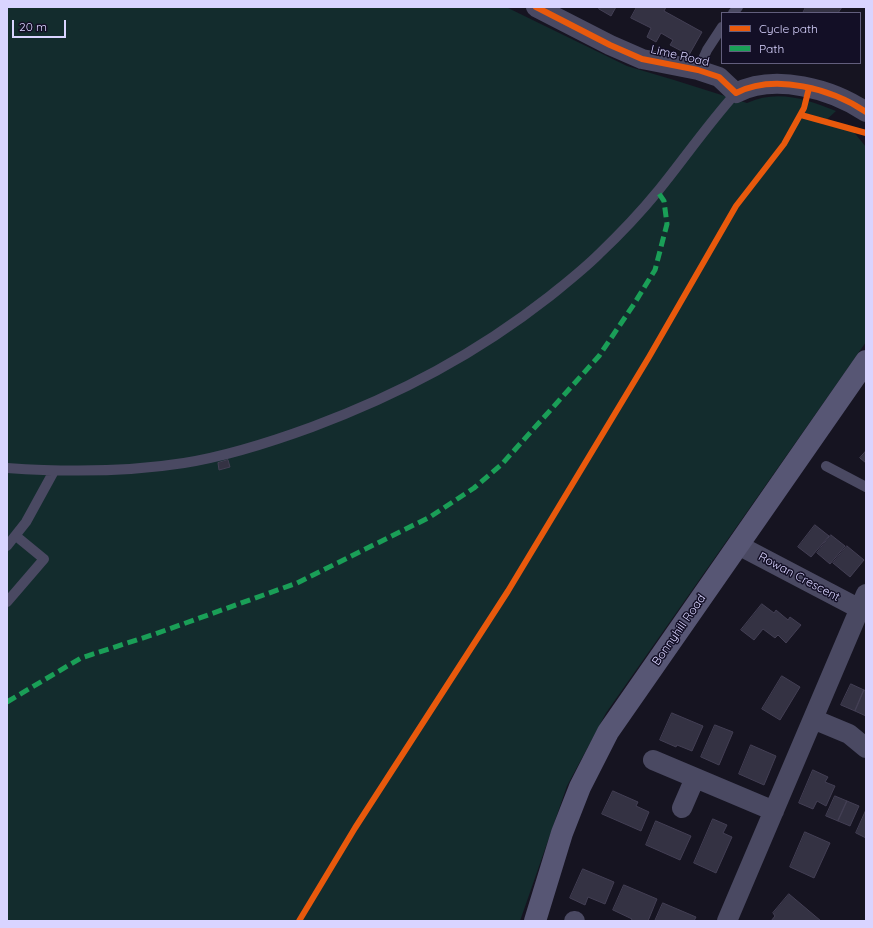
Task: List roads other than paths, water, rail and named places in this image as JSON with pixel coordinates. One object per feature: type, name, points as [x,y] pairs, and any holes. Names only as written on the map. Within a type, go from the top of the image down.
[{"type":"main road","name":"Bonnyhill Road","points":[[535,921],[562,833],[580,787],[608,732],[866,361]]},
{"type":"street","name":"Lime Road","points":[[536,7],[642,59],[698,70],[719,77],[736,93]]},
{"type":"street","points":[[736,93],[746,88],[758,86],[793,85],[824,92],[852,103],[866,112]]},
{"type":"street","name":"Rowan Crescent","points":[[727,921],[863,601],[738,545]]},
{"type":"street","points":[[813,719],[849,734],[866,748]]},
{"type":"street","points":[[653,760],[774,811]]},
{"type":"street","points":[[682,808],[695,778]]},
{"type":"lane","points":[[698,70],[707,50],[721,29]]},
{"type":"lane","points":[[7,468],[54,471],[135,468],[185,463],[255,447],[346,414],[390,396],[481,346],[522,318],[597,256],[657,193],[722,108],[736,93]]},
{"type":"lane","points":[[826,466],[866,488]]},
{"type":"lane","points":[[7,546],[26,522],[54,471]]},
{"type":"lane","points":[[7,602],[44,559],[16,536]]}]
